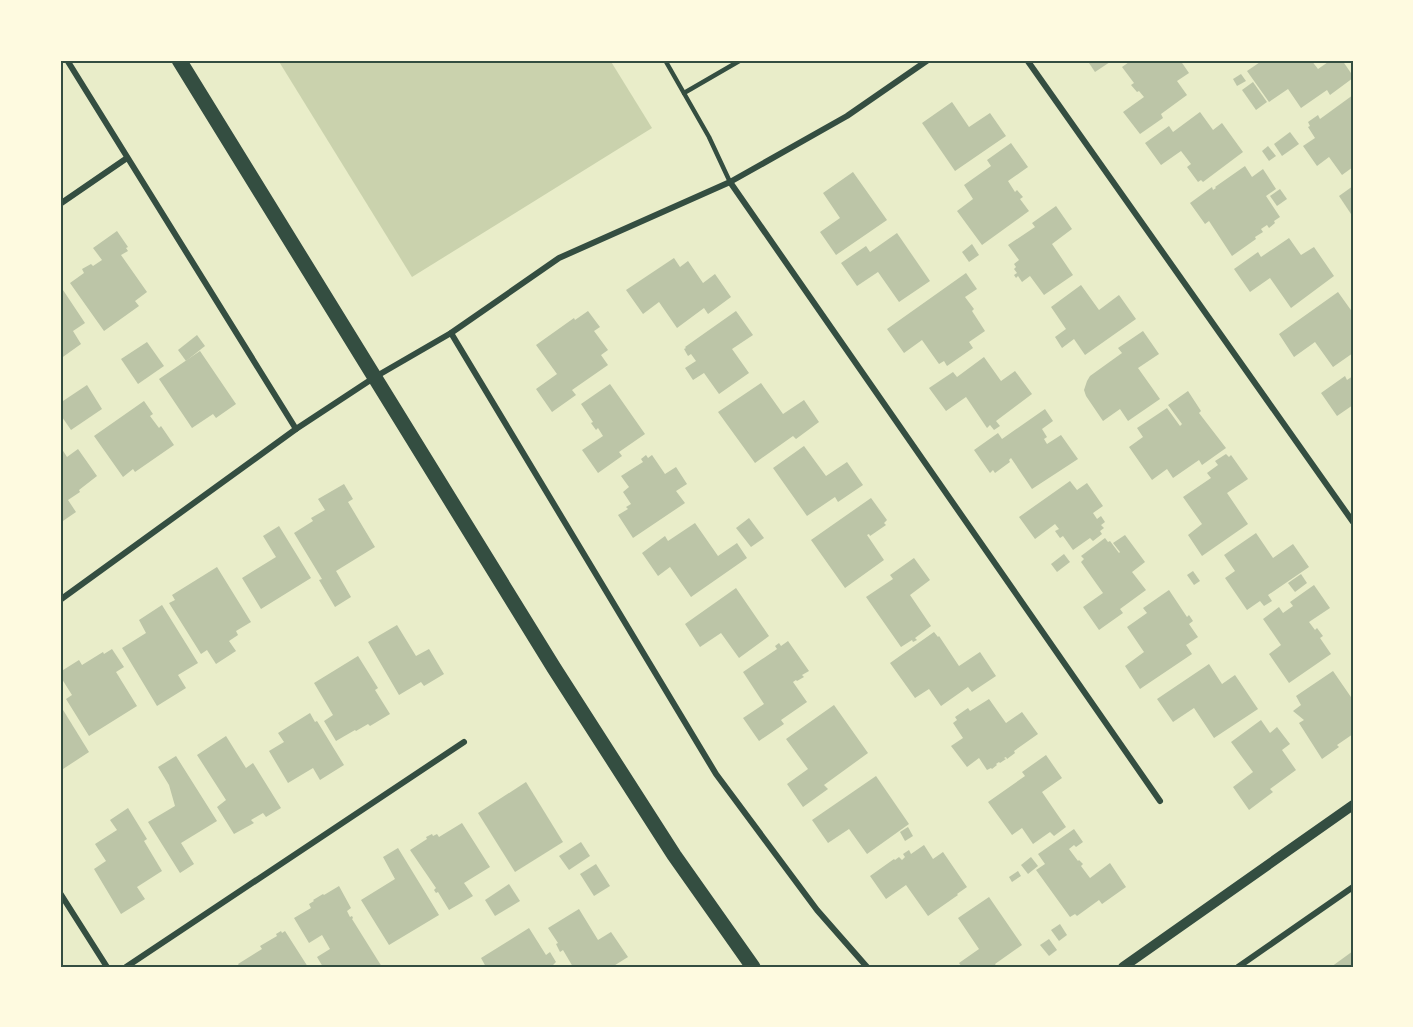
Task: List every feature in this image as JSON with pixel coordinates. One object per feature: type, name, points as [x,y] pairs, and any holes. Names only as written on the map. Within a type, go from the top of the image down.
[{"type":"main road","points":[[179,60],[555,668],[674,855],[753,967]]},
{"type":"street","points":[[67,60],[296,429]]},
{"type":"street","points":[[60,600],[296,429],[375,377],[451,333],[558,258],[730,182],[847,116],[928,60]]},
{"type":"street","points":[[1027,60],[1353,522]]},
{"type":"street","points":[[60,204],[127,158]]},
{"type":"street","points":[[730,182],[1160,801]]},
{"type":"street","points":[[451,333],[716,774],[817,910],[867,967]]},
{"type":"street","points":[[126,967],[464,742]]},
{"type":"street","points":[[1123,967],[1353,805]]},
{"type":"street","points":[[1239,967],[1247,965],[1353,887]]},
{"type":"street","points":[[60,893],[107,967]]},
{"type":"lane","points":[[665,60],[709,137],[730,182]]},
{"type":"lane","points":[[684,93],[741,60]]},
{"type":"green space","points":[[278,60],[610,60],[652,128],[412,277]]},
{"type":"building","points":[[1087,60],[1113,60],[1095,72]]},
{"type":"building","points":[[1132,60],[1180,60],[1189,73],[1177,81],[1187,95],[1161,114],[1163,118],[1140,134],[1123,112],[1144,97],[1131,85],[1134,83],[1122,67]]},
{"type":"building","points":[[1263,60],[1311,60],[1318,69],[1331,60],[1342,60],[1353,78],[1330,95],[1327,90],[1301,108],[1288,89],[1269,102],[1247,71]]},
{"type":"building","points":[[1241,74],[1246,81],[1237,86],[1233,79]]},
{"type":"building","points":[[1253,82],[1267,102],[1256,110],[1242,90]]},
{"type":"building","points":[[1353,95],[1353,167],[1342,175],[1329,157],[1317,166],[1303,146],[1315,138],[1308,127],[1310,126],[1308,122],[1318,115],[1320,119]]},
{"type":"building","points":[[952,102],[969,127],[990,113],[1006,136],[955,171],[922,123]]},
{"type":"building","points":[[1200,112],[1213,130],[1222,123],[1243,152],[1203,182],[1201,180],[1198,182],[1187,167],[1191,164],[1181,151],[1161,165],[1145,143],[1169,126],[1173,132]]},
{"type":"building","points":[[1290,132],[1299,144],[1282,156],[1274,144]]},
{"type":"building","points":[[1011,143],[1028,167],[1008,181],[1015,192],[1017,190],[1023,197],[1020,199],[1029,211],[982,245],[957,211],[973,199],[964,185],[991,166],[987,160]]},
{"type":"building","points":[[1268,146],[1276,156],[1269,161],[1262,151]]},
{"type":"building","points":[[1245,166],[1252,177],[1263,169],[1276,189],[1266,196],[1280,217],[1269,228],[1267,225],[1261,229],[1263,232],[1255,237],[1256,239],[1232,256],[1209,221],[1205,224],[1190,203],[1212,187],[1213,190],[1216,188]]},
{"type":"building","points":[[853,172],[887,220],[836,255],[820,232],[840,218],[823,193]]},
{"type":"building","points":[[1353,186],[1353,217],[1339,196]]},
{"type":"building","points":[[1280,189],[1287,199],[1277,206],[1270,196]]},
{"type":"building","points":[[1056,206],[1072,229],[1052,244],[1073,275],[1044,295],[1030,276],[1022,282],[1018,276],[1016,278],[1014,264],[1019,260],[1008,245],[1035,227],[1032,223]]},
{"type":"building","points":[[117,231],[128,247],[126,248],[128,251],[121,255],[147,292],[135,301],[139,306],[104,331],[70,283],[84,273],[82,269],[102,260],[93,248]]},
{"type":"building","points":[[897,233],[930,281],[899,302],[878,272],[857,286],[841,263],[866,246],[870,252]]},
{"type":"building","points":[[1289,238],[1301,255],[1314,247],[1334,276],[1291,308],[1270,278],[1250,292],[1234,269],[1258,252],[1261,257]]},
{"type":"building","points":[[972,244],[979,255],[969,262],[962,252]]},
{"type":"building","points":[[674,258],[680,267],[688,261],[703,283],[715,274],[731,297],[708,314],[704,308],[677,328],[659,302],[643,314],[626,290]]},
{"type":"building","points":[[966,273],[977,289],[965,297],[985,331],[969,342],[973,348],[947,366],[944,361],[939,364],[922,340],[904,353],[887,329]]},
{"type":"building","points":[[1081,285],[1099,310],[1119,295],[1136,319],[1085,355],[1074,339],[1062,348],[1055,337],[1066,329],[1051,307]]},
{"type":"building","points":[[63,290],[85,323],[73,331],[81,344],[60,359],[60,291]]},
{"type":"building","points":[[1338,292],[1353,313],[1353,353],[1333,367],[1315,342],[1294,357],[1279,334]]},
{"type":"building","points":[[588,311],[600,327],[594,331],[608,350],[601,355],[608,365],[572,390],[576,395],[552,412],[536,389],[557,374],[536,345],[574,318],[575,320]]},
{"type":"building","points":[[736,311],[753,335],[732,349],[749,373],[719,394],[704,373],[693,380],[685,368],[696,361],[691,354],[688,356],[684,349]]},
{"type":"building","points":[[1143,331],[1159,354],[1138,368],[1160,399],[1128,421],[1120,409],[1103,421],[1086,396],[1084,390],[1087,381],[1090,376],[1122,353],[1118,348]]},
{"type":"building","points":[[197,335],[205,346],[186,361],[178,350]]},
{"type":"building","points":[[147,342],[164,366],[138,384],[121,359]]},
{"type":"building","points":[[200,351],[236,404],[216,418],[213,414],[192,428],[159,379]]},
{"type":"building","points":[[984,357],[1001,381],[1015,371],[1032,394],[996,421],[1000,426],[994,430],[990,425],[987,428],[966,397],[946,411],[929,388],[953,372],[957,377]]},
{"type":"building","points":[[1345,376],[1347,380],[1353,376],[1353,405],[1337,416],[1321,393]]},
{"type":"building","points":[[761,383],[783,414],[804,400],[819,422],[796,439],[793,436],[755,463],[718,412]]},
{"type":"building","points":[[610,384],[645,434],[619,452],[622,456],[598,473],[582,450],[603,436],[591,423],[593,422],[581,404]]},
{"type":"building","points":[[87,385],[102,409],[71,430],[60,414],[60,403]]},
{"type":"building","points":[[1188,391],[1201,411],[1199,413],[1226,448],[1202,465],[1199,460],[1173,478],[1167,469],[1152,480],[1129,447],[1143,437],[1137,428],[1167,408],[1180,426],[1182,424],[1168,405]]},
{"type":"building","points":[[144,401],[153,414],[150,416],[159,428],[161,426],[174,445],[135,472],[133,469],[123,477],[94,436]]},
{"type":"building","points":[[1045,409],[1053,421],[1042,429],[1047,437],[1044,439],[1047,444],[1061,435],[1078,459],[1032,489],[1011,458],[1010,462],[995,473],[993,470],[990,473],[974,450],[998,433],[1002,439]]},
{"type":"building","points":[[60,446],[67,457],[78,449],[97,476],[68,500],[76,512],[60,523]]},
{"type":"building","points":[[804,446],[826,476],[847,462],[863,485],[838,502],[835,497],[807,516],[773,468]]},
{"type":"building","points":[[1226,454],[1229,457],[1231,455],[1248,479],[1227,493],[1248,524],[1202,556],[1188,535],[1202,524],[1183,497],[1211,478],[1207,473],[1218,465],[1215,461]]},
{"type":"building","points":[[646,455],[648,458],[652,455],[665,474],[676,467],[687,484],[676,491],[685,503],[633,538],[618,515],[628,509],[626,507],[631,504],[623,492],[629,487],[621,476],[643,462],[641,459]]},
{"type":"building","points":[[1070,481],[1077,490],[1087,483],[1103,506],[1093,513],[1097,519],[1101,516],[1105,522],[1101,525],[1104,528],[1100,531],[1102,534],[1093,541],[1090,538],[1073,550],[1063,536],[1060,538],[1055,531],[1059,529],[1055,524],[1035,539],[1019,517]]},
{"type":"building","points":[[344,484],[353,499],[348,502],[375,547],[336,571],[351,597],[335,607],[319,580],[322,579],[294,533],[313,521],[311,518],[325,510],[318,499]]},
{"type":"building","points":[[871,498],[887,520],[884,523],[886,525],[870,536],[867,535],[884,560],[845,588],[811,540]]},
{"type":"building","points":[[749,518],[764,538],[751,547],[736,528]]},
{"type":"building","points":[[695,523],[718,556],[737,543],[747,558],[691,597],[670,567],[658,576],[642,553],[665,536],[668,541]]},
{"type":"building","points":[[279,526],[311,578],[261,609],[242,578],[276,557],[263,536]]},
{"type":"building","points":[[1256,533],[1273,558],[1293,544],[1309,567],[1268,595],[1272,601],[1264,606],[1260,601],[1247,610],[1225,578],[1235,571],[1224,555]]},
{"type":"building","points":[[1125,535],[1145,562],[1132,572],[1146,590],[1120,609],[1123,613],[1099,630],[1083,607],[1103,593],[1081,562],[1084,559],[1081,556],[1105,538],[1119,553],[1113,543]]},
{"type":"building","points":[[1064,554],[1070,562],[1057,572],[1051,564]]},
{"type":"building","points":[[914,558],[930,580],[910,595],[931,626],[915,638],[917,640],[913,642],[912,640],[901,647],[866,597],[893,579],[890,575]]},
{"type":"building","points":[[217,567],[251,622],[236,631],[238,635],[229,641],[236,651],[216,664],[207,650],[201,654],[169,603],[175,600],[172,595]]},
{"type":"building","points":[[1193,571],[1200,581],[1194,585],[1187,575]]},
{"type":"building","points":[[1301,574],[1307,583],[1295,592],[1288,583]]},
{"type":"building","points":[[1314,585],[1330,608],[1309,622],[1323,636],[1320,638],[1331,654],[1289,683],[1269,654],[1281,645],[1263,619],[1279,607],[1283,613],[1293,606],[1290,602]]},
{"type":"building","points":[[736,588],[769,636],[739,658],[721,633],[700,647],[685,624]]},
{"type":"building","points":[[1169,590],[1187,617],[1189,615],[1193,621],[1189,624],[1198,637],[1186,645],[1192,654],[1140,689],[1125,666],[1144,652],[1127,627],[1147,613],[1143,608]]},
{"type":"building","points":[[162,605],[198,663],[178,675],[186,688],[157,706],[122,648],[146,633],[139,620]]},
{"type":"building","points":[[397,625],[416,656],[429,649],[444,674],[424,686],[421,682],[399,695],[368,642]]},
{"type":"building","points":[[934,632],[959,666],[980,652],[996,676],[972,692],[968,687],[941,706],[929,689],[915,698],[890,663]]},
{"type":"building","points":[[788,641],[809,671],[802,675],[804,677],[793,682],[807,702],[781,720],[784,724],[759,741],[743,718],[764,704],[743,672],[777,649],[775,646],[779,643],[781,646]]},
{"type":"building","points":[[112,649],[124,667],[116,672],[137,706],[89,736],[66,699],[72,695],[60,676],[60,672],[79,660],[82,665]]},
{"type":"building","points":[[358,656],[378,688],[375,690],[390,714],[336,741],[324,721],[333,715],[314,683]]},
{"type":"building","points":[[1209,664],[1222,684],[1235,675],[1258,709],[1214,738],[1194,708],[1173,722],[1157,699]]},
{"type":"building","points":[[1333,671],[1353,700],[1353,734],[1322,759],[1299,723],[1304,720],[1293,711],[1301,705],[1296,696]]},
{"type":"building","points":[[989,699],[1006,723],[1022,712],[1038,734],[992,769],[987,770],[979,758],[967,767],[951,746],[963,738],[953,723],[957,720],[955,717],[968,708],[970,711]]},
{"type":"building","points":[[60,705],[89,752],[60,771]]},
{"type":"building","points":[[834,705],[868,753],[824,785],[828,789],[803,807],[787,784],[808,769],[786,739]]},
{"type":"building","points":[[310,713],[344,765],[320,780],[313,768],[288,783],[269,751],[284,742],[278,733]]},
{"type":"building","points":[[1261,720],[1270,733],[1277,727],[1290,744],[1282,750],[1296,770],[1270,789],[1273,792],[1249,810],[1233,787],[1253,772],[1231,742]]},
{"type":"building","points":[[226,736],[246,768],[253,763],[281,808],[266,817],[263,813],[251,820],[254,823],[234,834],[217,807],[226,800],[197,755]]},
{"type":"building","points":[[1046,755],[1062,778],[1042,792],[1066,827],[1054,836],[1050,832],[1033,844],[1022,828],[1012,835],[988,802],[1025,776],[1022,772]]},
{"type":"building","points":[[176,756],[217,821],[181,843],[194,864],[180,873],[148,822],[175,806],[169,785],[158,767]]},
{"type":"building","points":[[876,776],[909,824],[867,854],[849,829],[828,843],[812,820]]},
{"type":"building","points":[[526,782],[563,842],[515,872],[478,813]]},
{"type":"building","points":[[128,808],[147,839],[144,841],[162,871],[137,887],[145,899],[121,914],[94,869],[106,861],[95,844],[117,830],[110,820]]},
{"type":"building","points":[[462,823],[490,867],[464,883],[473,896],[449,910],[410,850],[427,839],[426,837],[437,834],[439,837]]},
{"type":"building","points":[[908,827],[913,836],[905,841],[900,832]]},
{"type":"building","points":[[1074,829],[1083,842],[1069,849],[1083,864],[1081,866],[1090,878],[1110,863],[1126,887],[1102,904],[1099,900],[1077,916],[1075,914],[1070,917],[1036,870],[1045,864],[1038,854]]},
{"type":"building","points":[[581,842],[590,856],[569,870],[559,856]]},
{"type":"building","points":[[924,845],[933,859],[943,852],[967,887],[928,916],[906,885],[886,899],[870,876],[894,859],[899,857],[902,860],[905,857],[903,854],[909,850],[911,854]]},
{"type":"building","points":[[398,848],[439,915],[389,945],[361,900],[395,879],[383,857]]},
{"type":"building","points":[[1031,857],[1038,866],[1028,874],[1021,865]]},
{"type":"building","points":[[596,864],[610,886],[594,896],[580,874]]},
{"type":"building","points":[[1018,871],[1021,876],[1012,882],[1009,877]]},
{"type":"building","points":[[509,884],[520,901],[495,916],[485,900]]},
{"type":"building","points":[[339,886],[351,908],[347,911],[350,917],[352,916],[382,967],[323,967],[317,957],[330,949],[322,935],[309,943],[294,918],[311,908],[309,904],[313,900]]},
{"type":"building","points":[[989,897],[1022,945],[995,964],[997,967],[962,967],[959,963],[979,949],[958,918]]},
{"type":"building","points":[[579,909],[598,940],[611,932],[628,957],[612,967],[573,967],[563,950],[560,952],[556,944],[558,943],[548,928]]},
{"type":"building","points":[[1060,924],[1067,935],[1059,941],[1051,930]]},
{"type":"building","points":[[529,928],[546,955],[550,952],[556,962],[554,967],[486,967],[481,958]]},
{"type":"building","points":[[281,931],[282,933],[285,931],[308,967],[240,967],[238,964],[262,949],[260,946]]},
{"type":"building","points":[[1049,939],[1057,950],[1049,956],[1040,945]]},
{"type":"building","points":[[1353,951],[1353,967],[1331,967]]}]
